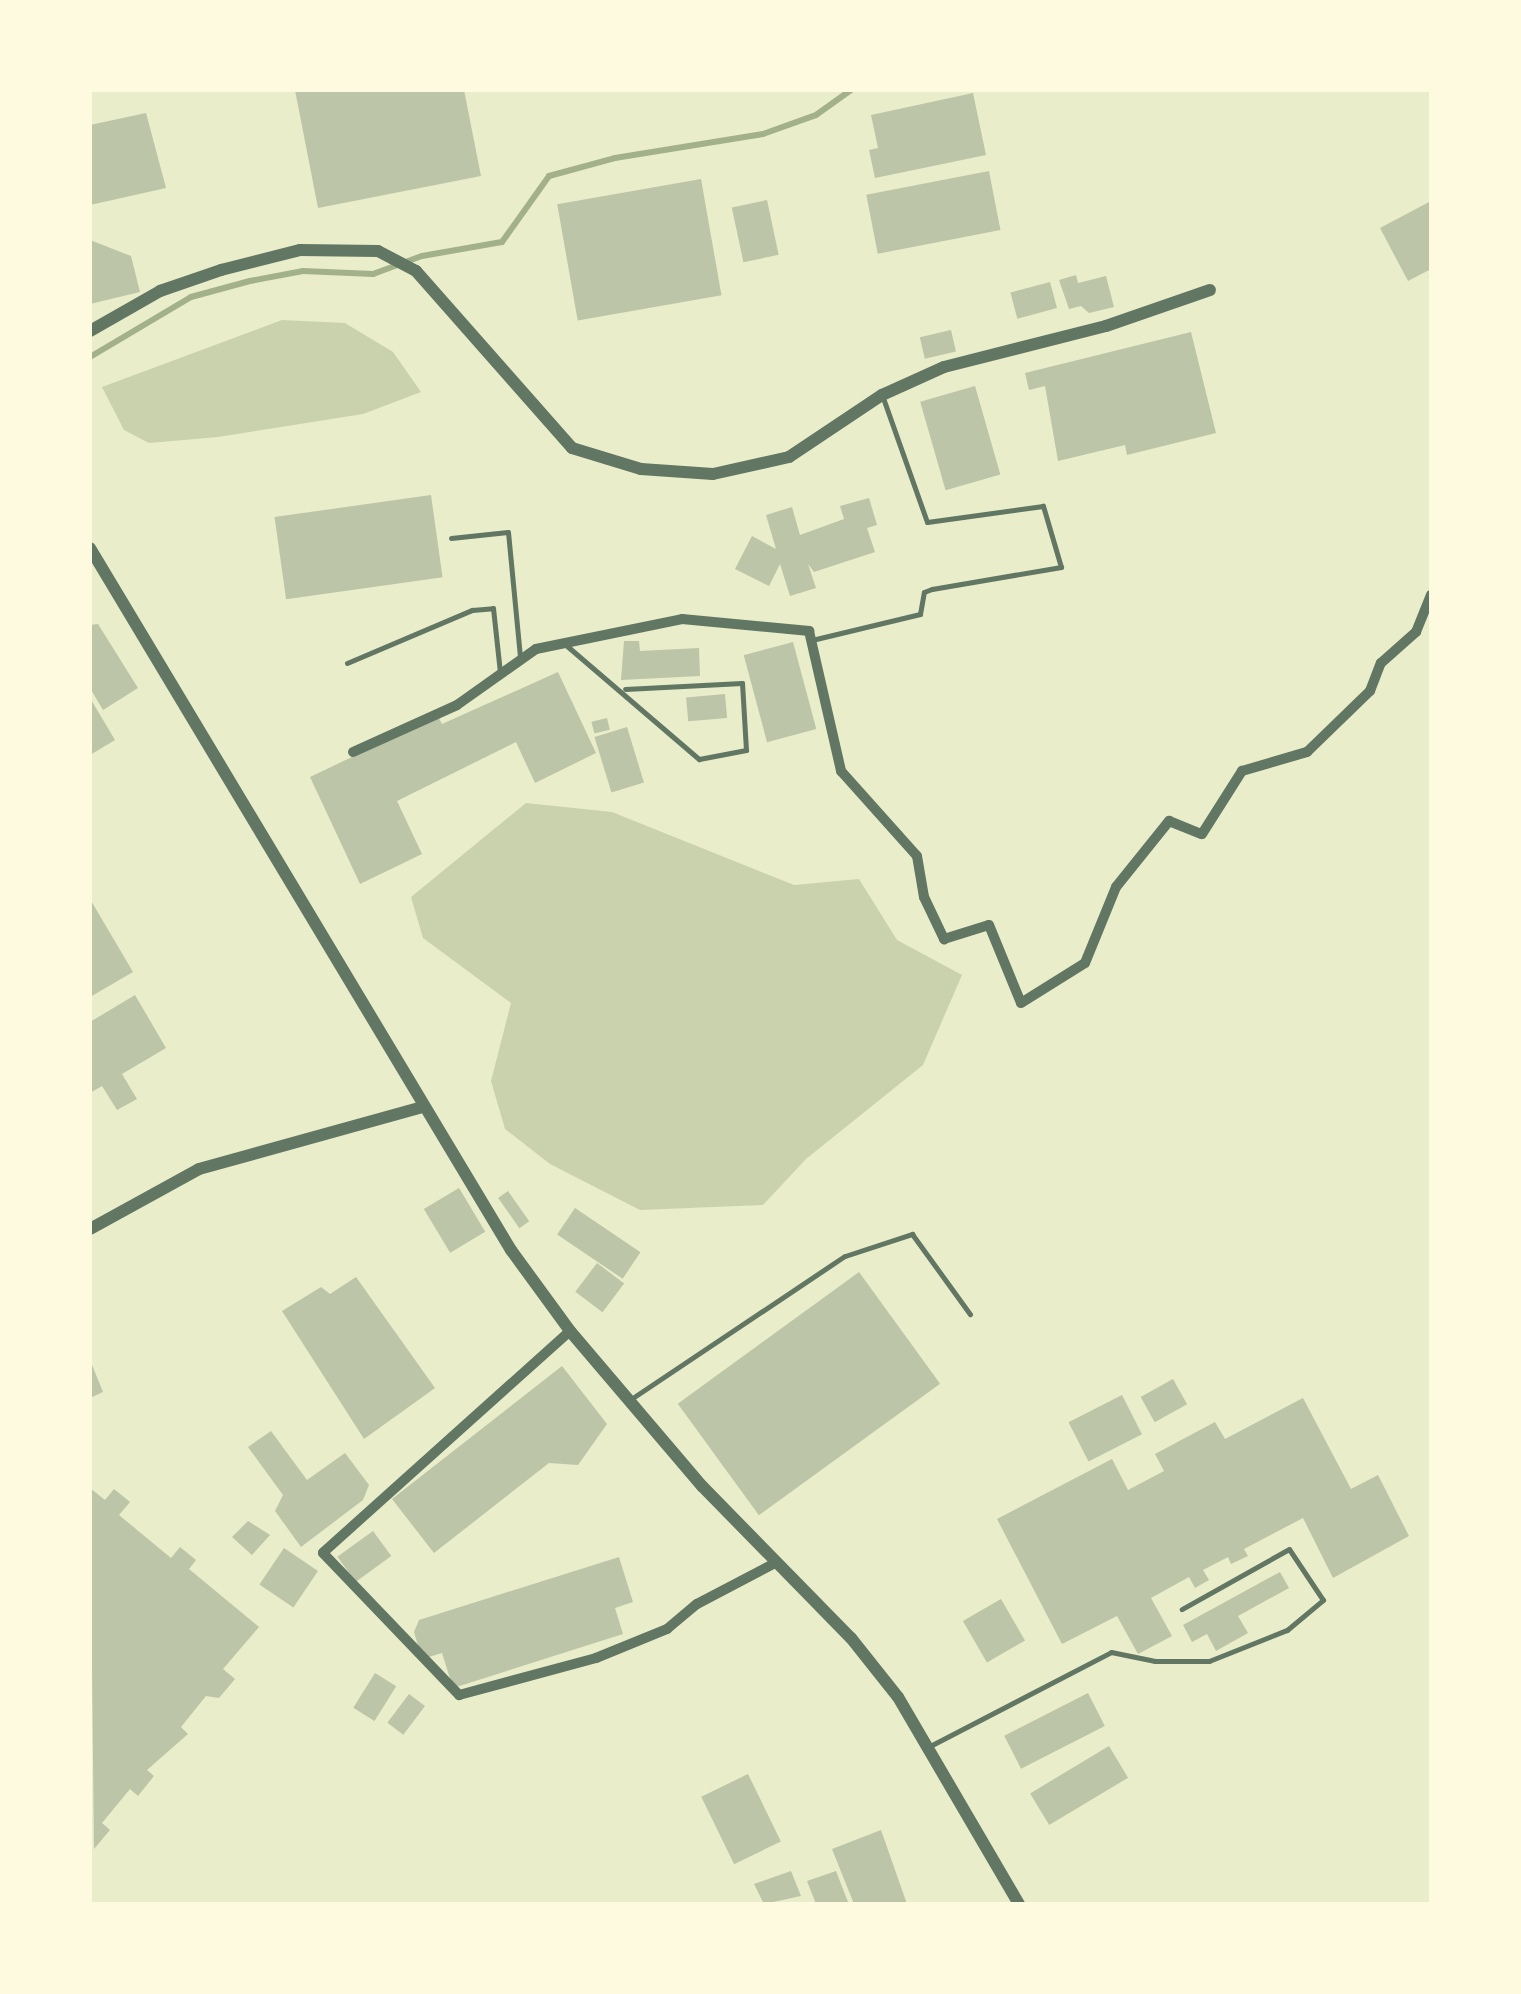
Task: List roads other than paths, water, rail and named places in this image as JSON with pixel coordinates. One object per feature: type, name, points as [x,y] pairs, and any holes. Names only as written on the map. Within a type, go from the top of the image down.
[{"type":"street","points":[[90,331],[160,291],[221,270],[300,250],[364,250],[416,271],[541,420],[598,460],[712,474],[760,464],[826,438],[882,395],[944,367],[1106,326],[1210,290]]},
{"type":"street","points":[[90,548],[422,1107],[570,1331],[774,1563],[851,1638],[930,1746],[1019,1904]]},
{"type":"street","points":[[354,752],[457,705],[520,660],[562,643],[682,619],[809,632],[816,639],[841,771],[916,856],[924,897],[944,939],[989,926],[1022,1003],[1085,964],[1116,887],[1169,821],[1202,834],[1242,771],[1306,752],[1370,691],[1381,663],[1416,632],[1431,595]]},
{"type":"street","points":[[90,1230],[199,1170],[422,1107]]},
{"type":"street","points":[[570,1331],[323,1553],[459,1695],[596,1658],[667,1629],[697,1604],[774,1563]]},
{"type":"lane","points":[[816,639],[920,614],[924,592],[932,589],[1061,567],[1043,506],[926,522],[882,395]]},
{"type":"lane","points":[[451,538],[508,532],[520,660]]},
{"type":"lane","points":[[347,663],[472,610],[493,608],[500,675]]},
{"type":"lane","points":[[562,643],[624,689],[699,759],[746,750],[742,684],[624,689]]},
{"type":"lane","points":[[628,1401],[845,1256],[912,1234],[970,1314]]},
{"type":"lane","points":[[930,1746],[1111,1652],[1209,1660],[1287,1630],[1323,1600],[1289,1549],[1182,1609]]},
{"type":"waterway","points":[[90,357],[191,297],[303,271],[373,274],[422,256],[502,242],[549,176],[615,158],[763,134],[816,115],[851,90]]}]
